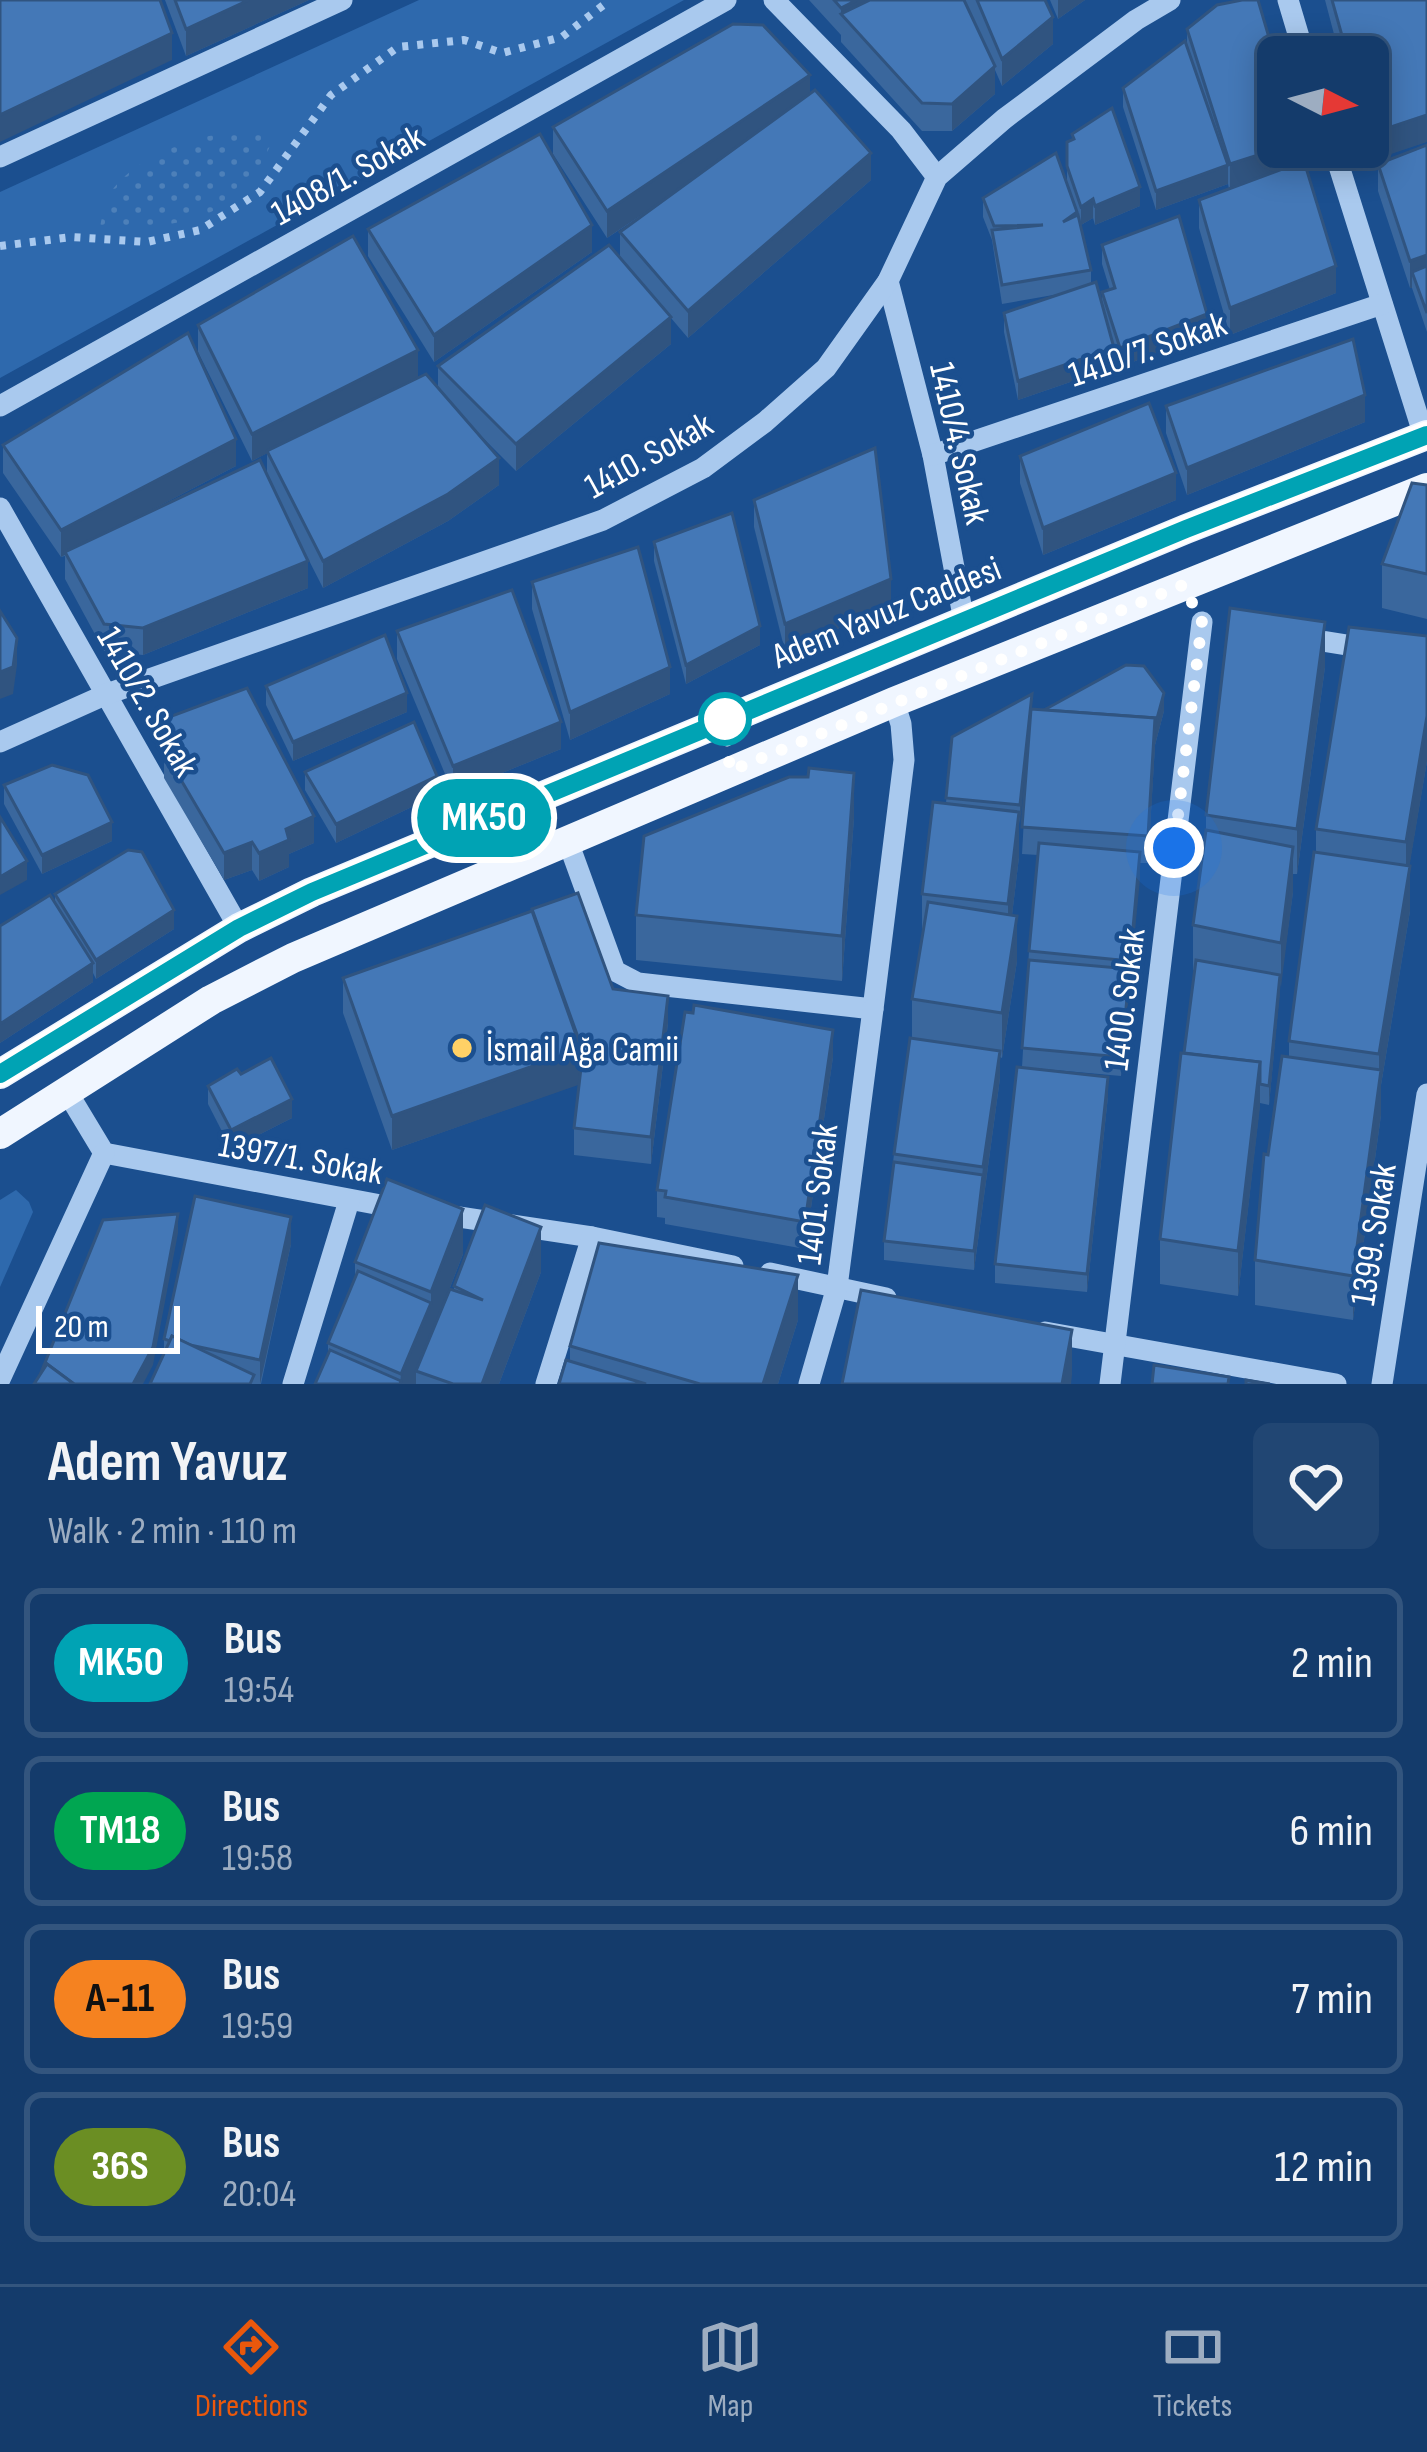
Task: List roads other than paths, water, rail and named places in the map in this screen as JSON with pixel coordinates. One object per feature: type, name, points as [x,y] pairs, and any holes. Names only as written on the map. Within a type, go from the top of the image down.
[{"type":"main road","name":"Adem Yavuz Caddesi","points":[[0,1074],[239,928],[312,892],[529,799],[1425,436]]},
{"type":"main road","points":[[0,1134],[212,1000],[292,958],[894,702],[1427,488]]},
{"type":"street","points":[[0,157],[342,0]]},
{"type":"street","name":"1408/1. Sokak","points":[[0,406],[726,0]]},
{"type":"street","points":[[774,0],[901,130],[937,177]]},
{"type":"street","name":"1410. Sokak","points":[[0,742],[107,694],[603,520],[703,468],[826,368],[888,281],[937,177],[1023,105],[1170,0]]},
{"type":"street","points":[[1288,0],[1299,36]]},
{"type":"street","points":[[1340,168],[1425,436]]},
{"type":"street","name":"1410/4. Sokak","points":[[888,281],[933,455],[964,621]]},
{"type":"street","name":"1410/7. Sokak","points":[[933,455],[1382,304]]},
{"type":"street","name":"1410/2. Sokak","points":[[0,508],[239,928]]},
{"type":"street","name":"1400. Sokak","points":[[1110,1384],[1213,623],[1183,585]]},
{"type":"street","points":[[1269,632],[1427,658]]},
{"type":"street","name":"1401. Sokak","points":[[809,1384],[837,1287],[873,1009],[904,760],[894,702]]},
{"type":"street","points":[[567,839],[615,970],[638,983],[873,1009]]},
{"type":"street","points":[[0,1379],[104,1154],[66,1090]]},
{"type":"street","name":"1399. Sokak","points":[[1382,1384],[1427,1094]]},
{"type":"street","name":"1397/1. Sokak","points":[[104,1154],[350,1201],[592,1237],[906,1302]]},
{"type":"street","points":[[292,1384],[350,1201]]},
{"type":"street","points":[[546,1384],[592,1237]]},
{"type":"street","points":[[1022,1326],[1336,1384]]},
{"type":"place","name":"İsmail Ağa Camii","points":[[462,1048]]}]
